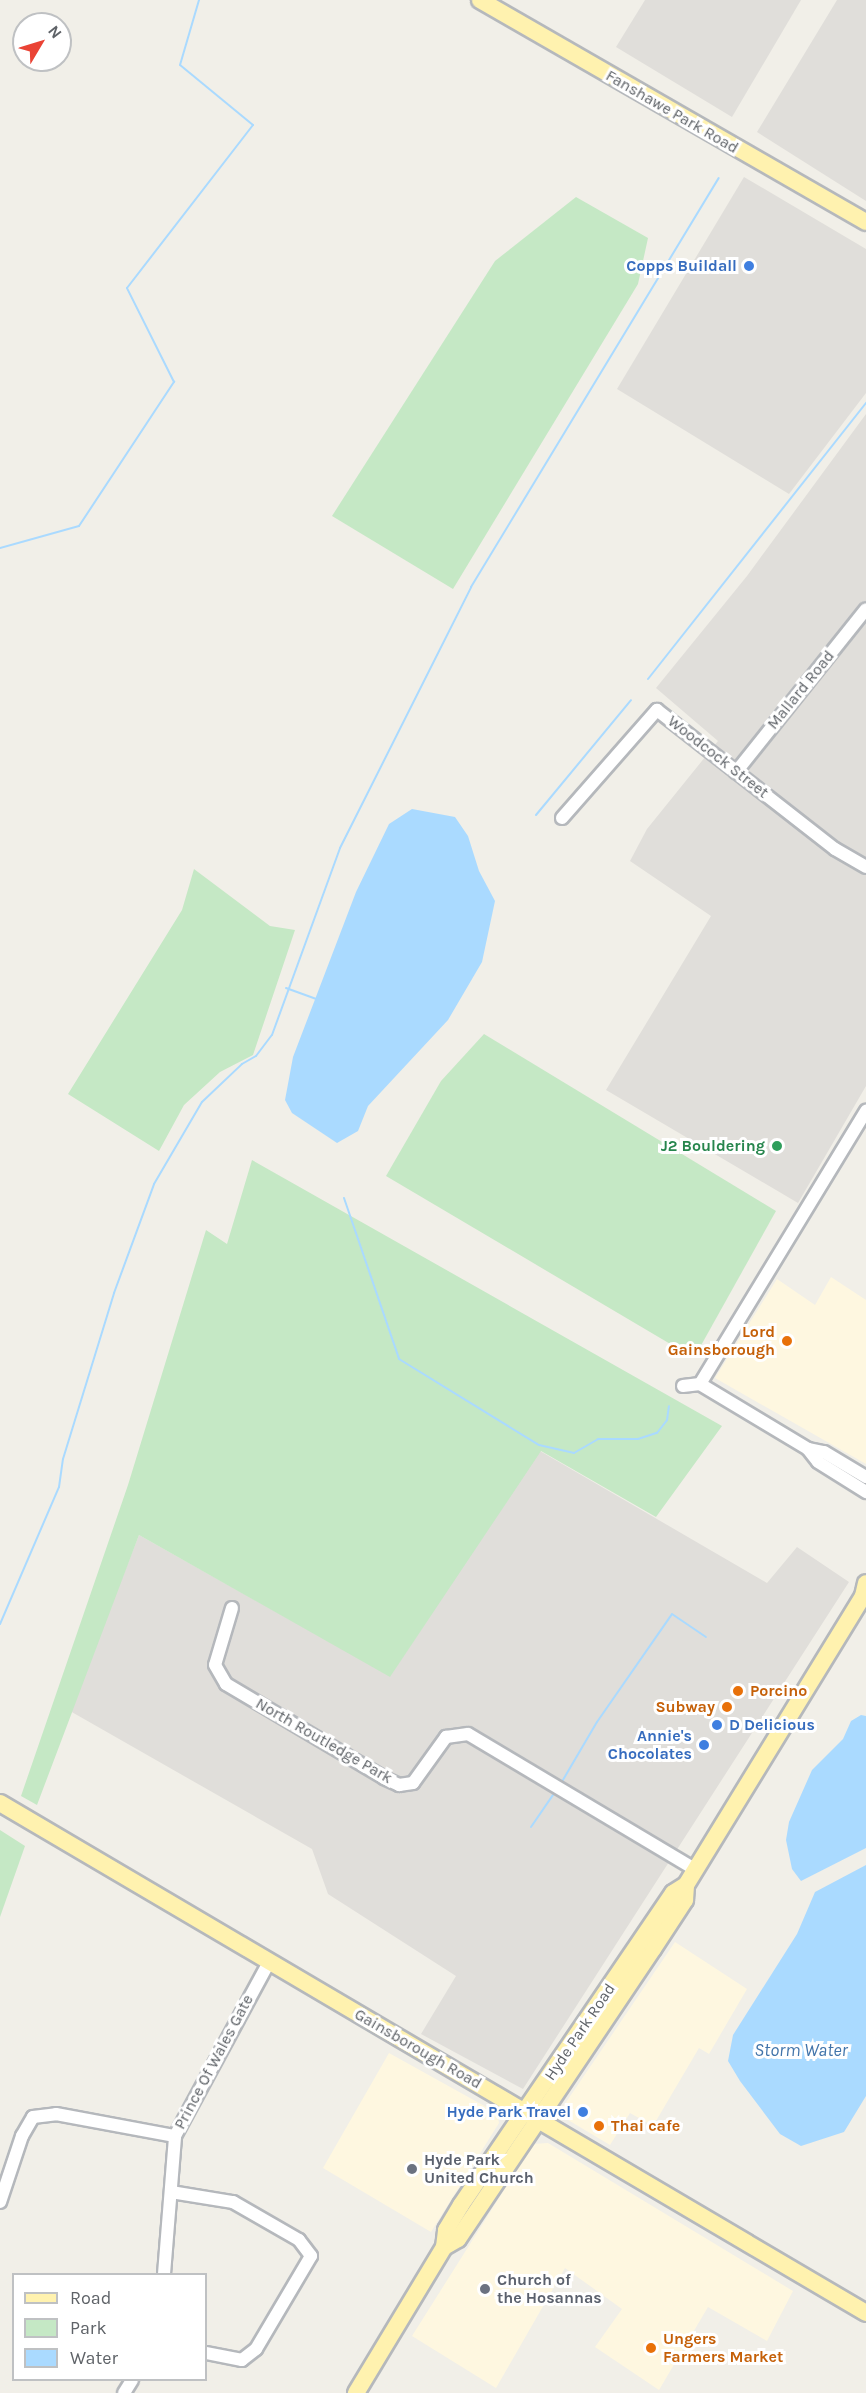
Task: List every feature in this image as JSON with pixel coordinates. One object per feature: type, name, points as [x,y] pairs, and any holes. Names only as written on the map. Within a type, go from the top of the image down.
[{"type":"main road","name":"Fanshawe Park Road","points":[[480,0],[866,222]]},
{"type":"main road","name":"Hyde Park Road","points":[[356,2393],[444,2247],[446,2230],[654,1949],[685,1900],[687,1885],[865,1591]]},
{"type":"main road","name":"Gainsborough Road","points":[[0,1803],[866,2313]]},
{"type":"street","name":"Mallard Road","points":[[736,772],[866,609]]},
{"type":"street","name":"Woodcock Street","points":[[562,818],[657,710],[835,849],[866,867]]},
{"type":"street","points":[[700,1384],[866,1111]]},
{"type":"street","points":[[683,1386],[700,1384],[808,1449],[824,1452],[866,1477]]},
{"type":"street","points":[[808,1449],[818,1462],[866,1491]]},
{"type":"street","name":"North Routledge Park","points":[[232,1608],[215,1665],[226,1684],[384,1778],[399,1785],[414,1783],[446,1737],[460,1733],[549,1782],[696,1870]]},
{"type":"street","name":"Prince Of Wales Gate","points":[[164,2273],[174,2136],[269,1962]]},
{"type":"street","points":[[0,2202],[22,2136],[33,2117],[56,2114],[174,2136]]},
{"type":"street","points":[[171,2192],[233,2202],[299,2240],[311,2256],[256,2349],[242,2360],[207,2353]]},
{"type":"shaded area","points":[[645,0],[801,0],[732,117],[616,47]]},
{"type":"shaded area","points":[[837,0],[866,0],[866,201],[757,132]]},
{"type":"shaded area","points":[[744,177],[866,249],[866,393],[789,494],[617,389]]},
{"type":"shaded area","points":[[866,414],[866,1086],[798,1203],[606,1090],[711,916],[630,861],[647,829],[718,741],[656,688],[747,576]]},
{"type":"shaded area","points":[[831,1277],[866,1300],[866,1464],[715,1378],[777,1279],[815,1305]]},
{"type":"shaded area","points":[[540,1451],[767,1583],[797,1547],[849,1582],[523,2089],[421,2034],[456,1976],[328,1894],[312,1849],[70,1711],[139,1535],[390,1676]]},
{"type":"shaded area","points":[[675,1942],[747,1989],[709,2054],[699,2048],[653,2126],[630,2113],[610,2145],[558,2114]]},
{"type":"shaded area","points":[[389,2053],[497,2113],[499,2123],[431,2232],[323,2168]]},
{"type":"shaded area","points":[[548,2143],[793,2291],[767,2341],[708,2307],[659,2390],[595,2347],[622,2309],[565,2268],[496,2388],[412,2336],[533,2144]]},
{"type":"green space","points":[[576,197],[648,238],[638,284],[453,589],[332,516],[495,261]]},
{"type":"green space","points":[[194,869],[270,926],[295,930],[253,1055],[220,1072],[184,1105],[159,1151],[68,1094],[182,910]]},
{"type":"green space","points":[[484,1034],[776,1211],[694,1358],[386,1176],[441,1081]]},
{"type":"green space","points":[[252,1160],[722,1426],[656,1517],[541,1451],[390,1677],[139,1535],[37,1805],[21,1796],[128,1485],[206,1230],[227,1244]]},
{"type":"green space","points":[[0,1830],[25,1846],[0,1917]]},
{"type":"water","points":[[412,809],[455,817],[468,836],[479,871],[495,901],[482,962],[448,1020],[368,1106],[358,1131],[337,1143],[292,1113],[285,1100],[293,1057],[356,892],[389,824]]},
{"type":"water","points":[[861,1715],[866,1716],[866,1848],[801,1881],[792,1869],[786,1840],[789,1822],[812,1770],[843,1739],[851,1721]]},
{"type":"water","name":"Storm Water","points":[[866,1865],[866,2096],[844,2132],[801,2146],[780,2134],[740,2081],[728,2061],[733,2035],[797,1934],[815,1892]]},
{"type":"waterway","points":[[0,548],[79,526],[174,382],[127,288],[253,125],[180,65],[199,0]]},
{"type":"waterway","points":[[0,1624],[59,1487],[63,1459],[114,1293],[154,1184],[202,1102],[242,1064],[256,1056],[272,1035],[340,848],[471,587],[719,178]]},
{"type":"waterway","points":[[648,679],[866,403]]},
{"type":"waterway","points":[[536,815],[631,700]]},
{"type":"waterway","points":[[286,988],[317,999]]},
{"type":"waterway","points":[[344,1198],[399,1359],[539,1445],[574,1453],[598,1439],[638,1439],[657,1433],[667,1420],[669,1406]]},
{"type":"waterway","points":[[560,1785],[597,1722],[672,1614],[706,1637]]},
{"type":"waterway","points":[[531,1827],[555,1792]]},
{"type":"place","name":"Copps Buildall","points":[[749,266]]},
{"type":"place","name":"J2 Bouldering","points":[[777,1146]]},
{"type":"place","name":"Lord Gainsborough","points":[[787,1341]]},
{"type":"place","name":"Porcino","points":[[738,1691]]},
{"type":"place","name":"Subway","points":[[727,1707]]},
{"type":"place","name":"D Delicious","points":[[717,1725]]},
{"type":"place","name":"Annie's Chocolates","points":[[704,1745]]},
{"type":"place","name":"Hyde Park Travel","points":[[583,2112]]},
{"type":"place","name":"Thai cafe","points":[[599,2126]]},
{"type":"place","name":"Hyde Park United Church","points":[[412,2169]]},
{"type":"place","name":"Church of the Hosannas","points":[[485,2289]]},
{"type":"place","name":"Ungers Farmers Market","points":[[651,2348]]}]
